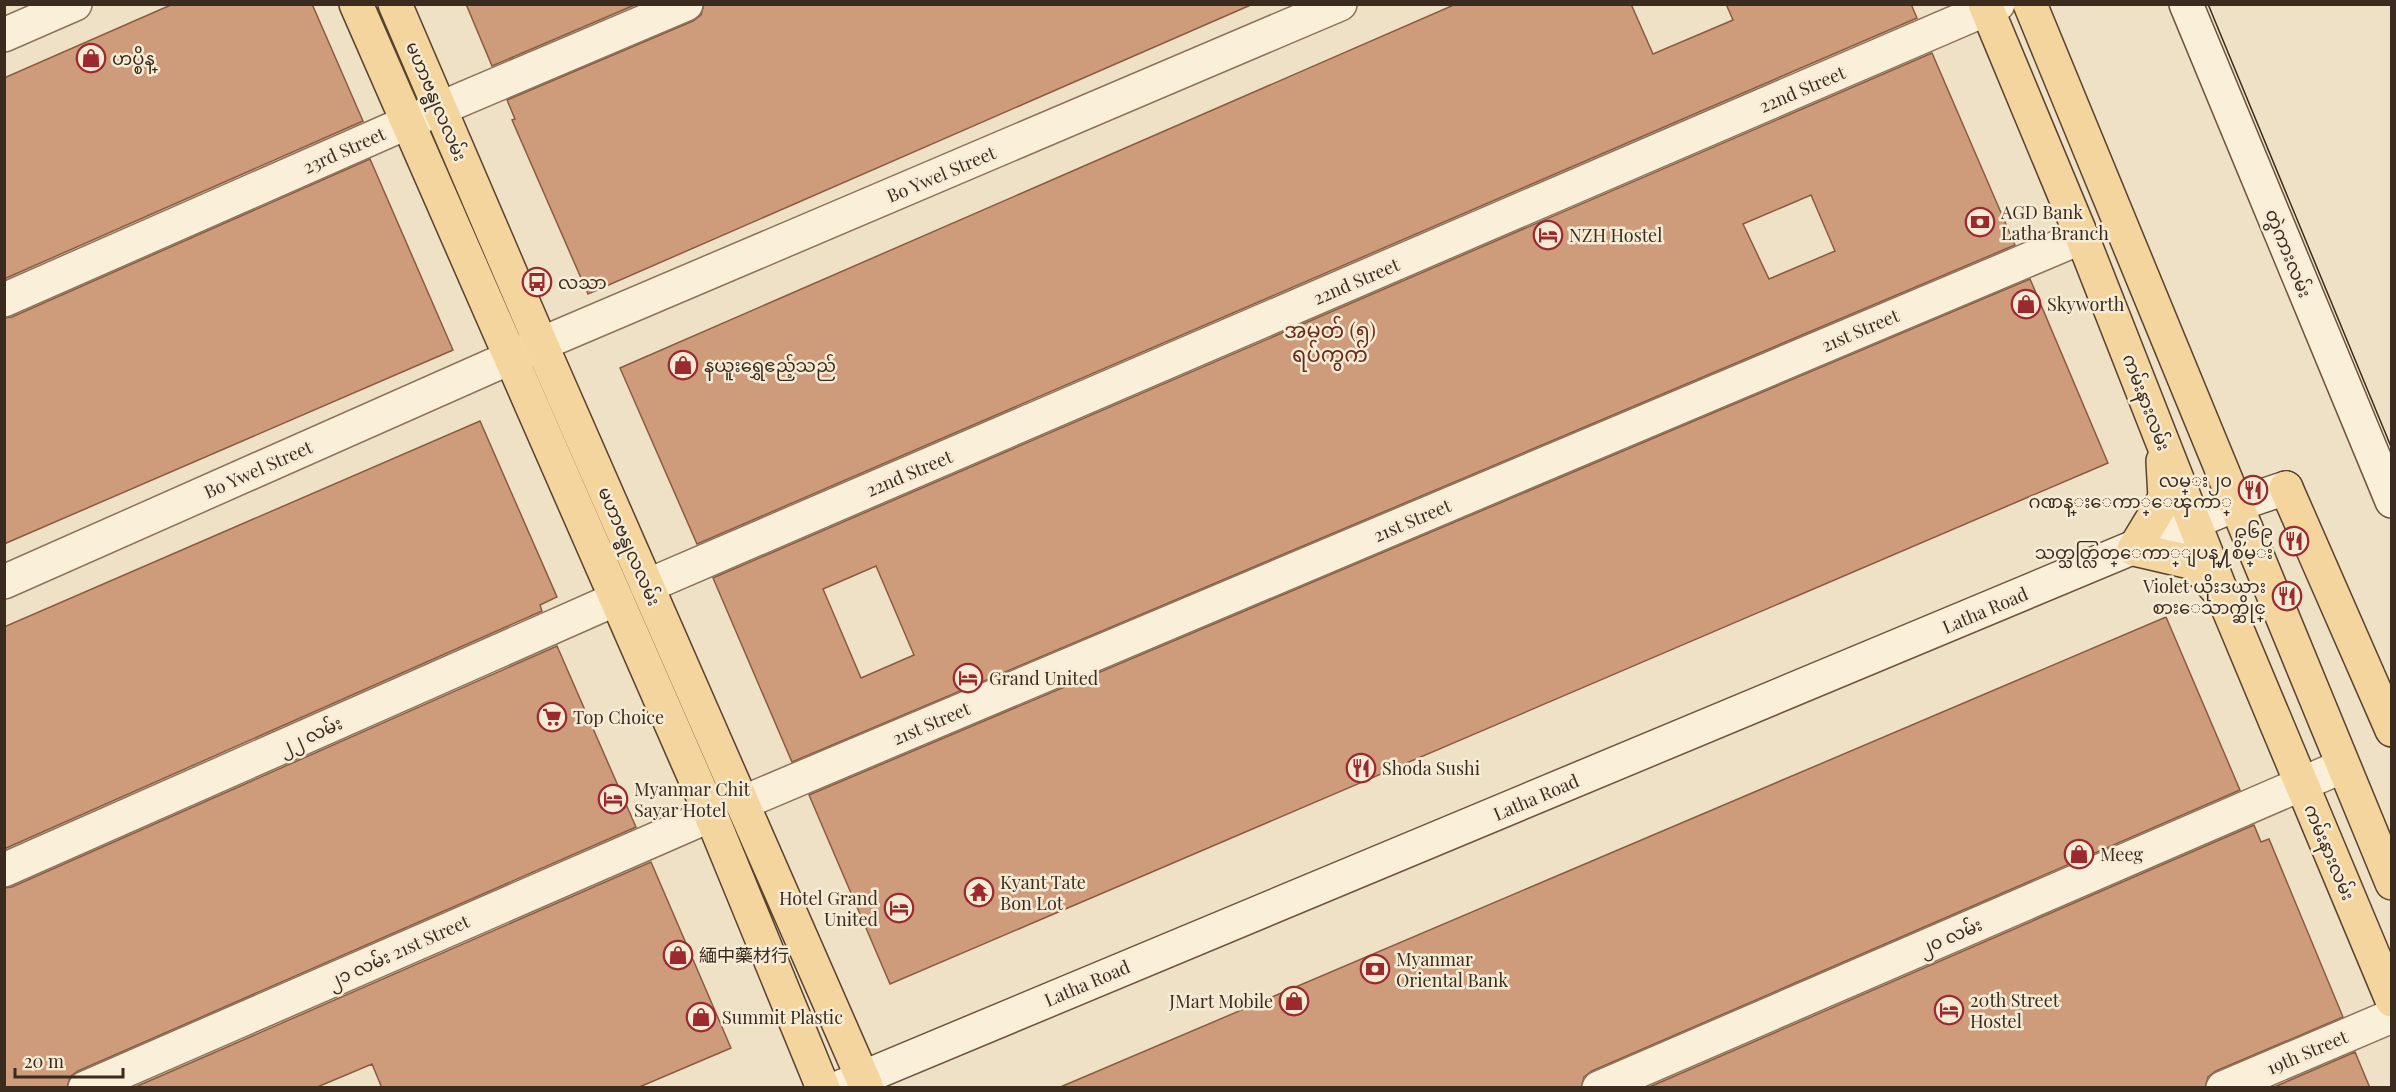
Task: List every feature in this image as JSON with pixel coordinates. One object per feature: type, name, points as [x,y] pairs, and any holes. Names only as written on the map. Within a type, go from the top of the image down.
[{"type":"main road","name":"မဟာဗန္ဓုလလမ်း","points":[[356,4],[406,123],[711,814]]},
{"type":"main road","name":"မဟာဗန္ဓုလလမ်း","points":[[395,4],[742,802],[856,1084]]},
{"type":"main road","points":[[2030,4],[2391,883]]},
{"type":"main road","name":"ကမ်းနားလမ်း","points":[[1990,6],[2193,522],[2391,1000]]},
{"type":"main road","points":[[2162,439],[2165,498],[2134,549],[2194,563],[2223,596]]},
{"type":"main road","points":[[2286,488],[2391,730]]},
{"type":"main road","points":[[657,692],[687,678]]},
{"type":"main road","points":[[711,814],[822,1088]]},
{"type":"street","points":[[4,35],[75,4]]},
{"type":"street","name":"23rd Street","points":[[4,300],[406,123],[686,4]]},
{"type":"street","name":"Bo Ywel Street","points":[[4,582],[541,344],[1340,4]]},
{"type":"street","name":"တွဲကားလမ်း","points":[[2186,4],[2391,501]]},
{"type":"street","name":"22nd Street","points":[[647,586],[1990,6]]},
{"type":"street","name":"21st Street","points":[[742,802],[2082,237]]},
{"type":"street","name":"Latha Road","points":[[856,1084],[2134,549],[2193,522],[2286,488]]},
{"type":"street","name":"၂၂ လမ်း","points":[[4,870],[616,599]]},
{"type":"street","name":"၂၀ လမ်း","points":[[1599,1088],[2343,766]]},
{"type":"street","name":"၂၁ လမ်း 21st Street","points":[[85,1088],[711,814]]},
{"type":"street","name":"19th Street","points":[[2223,1088],[2391,1016]]},
{"type":"building","points":[[173,4],[312,4],[363,121],[4,279],[4,78]]},
{"type":"building","points":[[466,4],[637,4],[492,66]]},
{"type":"building","points":[[704,4],[1253,4],[588,294],[512,120],[515,119],[507,100],[693,21],[701,15]]},
{"type":"building","points":[[1456,4],[1631,4],[1653,54],[1733,20],[1726,4],[1911,4],[1917,18],[697,544],[620,368]]},
{"type":"building","points":[[1932,53],[2015,245],[792,762],[713,578]],"holes":[[[1811,195],[1835,251],[1769,279],[1743,224]],[[876,566],[914,655],[861,678],[823,589]]]},
{"type":"building","points":[[370,159],[453,350],[4,544],[4,318],[12,317]]},
{"type":"building","points":[[2030,279],[2108,463],[890,984],[809,795]]},
{"type":"building","points":[[480,421],[557,597],[540,605],[542,611],[4,849],[4,627]]},
{"type":"building","points":[[2166,617],[2240,790],[1592,1071],[1584,1077],[1581,1088],[1058,1088]]},
{"type":"building","points":[[557,646],[636,827],[78,1071],[70,1077],[67,1088],[4,1088],[4,888],[12,887]]},
{"type":"building","points":[[2254,825],[2261,842],[2269,839],[2343,1017],[2216,1071],[2208,1077],[2205,1088],[1647,1088]]},
{"type":"building","points":[[651,862],[731,1048],[637,1088],[382,1088],[372,1064],[315,1088],[133,1088]]},
{"type":"building","points":[[2355,1052],[2370,1088],[2272,1088]]},
{"type":"tram line","points":[[2208,4],[2392,449]]},
{"type":"place","name":"ဟပ္စိန္","points":[[91,58]]},
{"type":"place","name":"AGD Bank Latha Branch","points":[[1980,222]]},
{"type":"place","name":"NZH Hostel","points":[[1548,235]]},
{"type":"place","name":"လသာ","points":[[537,282]]},
{"type":"place","name":"Skyworth","points":[[2026,304]]},
{"type":"place","name":"နယူးရွှေဧည့်သည်","points":[[683,365]]},
{"type":"place","name":"လမ္း၂၀ ဂဏန္းေကာ္ေၾကာ္","points":[[2253,490]]},
{"type":"place","name":"၉၆၉ သတ္သတ္လြတ္ေကာ္ျပန္႔စိမ္း","points":[[2294,541]]},
{"type":"place","name":"Violet ယိုးဒယား စားေသာက္ဆိုင္","points":[[2287,596]]},
{"type":"place","name":"Grand United","points":[[968,678]]},
{"type":"place","name":"Top Choice","points":[[552,717]]},
{"type":"place","name":"Shoda Sushi","points":[[1361,768]]},
{"type":"place","name":"Myanmar Chit Sayar Hotel","points":[[613,799]]},
{"type":"place","name":"Meeg","points":[[2079,854]]},
{"type":"place","name":"Kyant Tate Bon Lot","points":[[979,892]]},
{"type":"place","name":"Hotel Grand United","points":[[899,908]]},
{"type":"place","name":"緬中藥材行","points":[[678,955]]},
{"type":"place","name":"Myanmar Oriental Bank","points":[[1375,969]]},
{"type":"place","name":"JMart Mobile","points":[[1294,1001]]},
{"type":"place","name":"20th Street Hostel","points":[[1949,1010]]},
{"type":"place","name":"Summit Plastic","points":[[701,1017]]},
{"type":"district","name":"အမှတ် (၅) ရပ်ကွက်","points":[[1330,341]]}]
